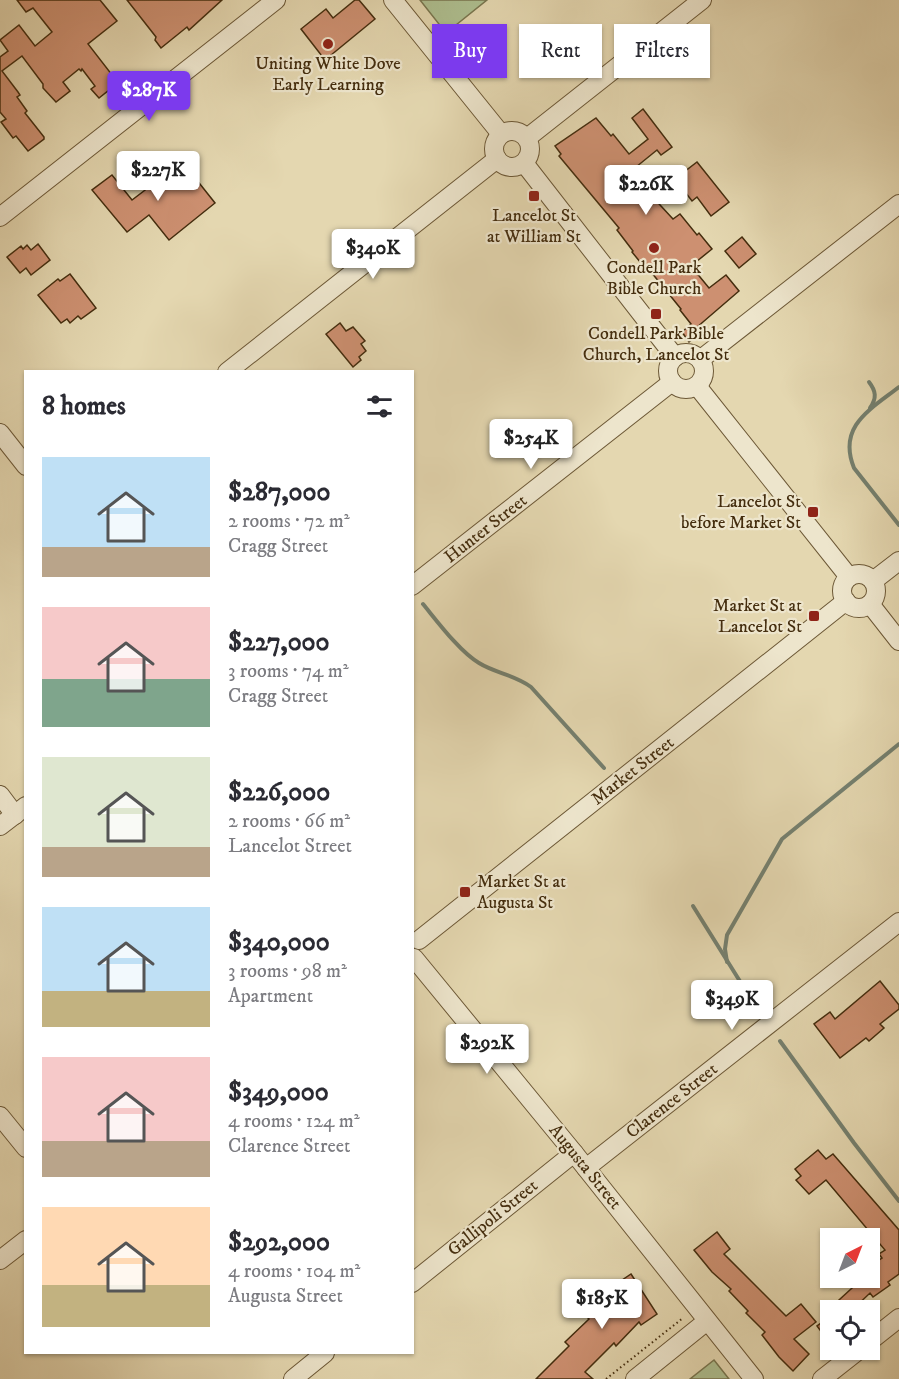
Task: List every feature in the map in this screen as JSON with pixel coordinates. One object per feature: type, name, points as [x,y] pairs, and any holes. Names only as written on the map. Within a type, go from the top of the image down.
[{"type":"street","points":[[0,217],[276,0]]},
{"type":"street","points":[[393,0],[501,134]]},
{"type":"street","points":[[527,138],[702,0]]},
{"type":"street","points":[[506,131],[518,131],[527,138],[531,149],[524,163],[513,167],[497,159],[494,148],[501,134],[506,131]]},
{"type":"street","points":[[230,370],[497,159]]},
{"type":"street","points":[[524,163],[675,357]]},
{"type":"street","points":[[701,359],[899,204]]},
{"type":"street","points":[[691,353],[701,359],[705,370],[698,386],[687,389],[672,382],[668,372],[671,361],[675,357],[691,353]]},
{"type":"street","name":"Hunter Street","points":[[414,584],[672,382]]},
{"type":"street","points":[[698,386],[849,577]]},
{"type":"street","points":[[0,433],[24,463]]},
{"type":"street","points":[[873,581],[899,561]]},
{"type":"street","points":[[862,574],[873,581],[876,593],[870,604],[865,607],[856,607],[846,601],[842,590],[849,577],[862,574]]},
{"type":"street","name":"Market Street","points":[[416,936],[846,601]]},
{"type":"street","points":[[870,604],[899,641]]},
{"type":"street","points":[[0,795],[20,811],[0,826]]},
{"type":"street","name":"Clarence Street","points":[[586,1168],[899,922]]},
{"type":"street","points":[[414,957],[420,950],[416,936]]},
{"type":"street","name":"Augusta Street","points":[[414,959],[574,1153],[754,1379]]},
{"type":"street","points":[[0,1116],[24,1146]]},
{"type":"street","name":"Gallipoli Street","points":[[414,1281],[574,1153]]},
{"type":"street","points":[[0,1260],[24,1242]]},
{"type":"street","points":[[880,1333],[899,1318]]},
{"type":"street","points":[[635,1379],[707,1321]]},
{"type":"street","points":[[293,1379],[324,1354]]},
{"type":"street","points":[[822,1379],[846,1360]]},
{"type":"path","points":[[606,1379],[683,1318]]},
{"type":"green space","points":[[420,0],[487,0],[457,24],[439,24]]},
{"type":"green space","points":[[714,1360],[729,1379],[690,1379]]},
{"type":"building","points":[[17,0],[100,0],[117,21],[88,44],[116,80],[112,83],[114,86],[99,98],[91,89],[95,86],[82,69],[63,82],[70,91],[56,102],[43,88],[43,84],[22,56],[2,71],[20,95],[17,97],[27,111],[25,113],[44,137],[28,151],[16,136],[13,138],[1,122],[6,119],[0,112],[0,57],[8,51],[0,40],[19,25],[35,46],[52,32],[33,8],[26,12]]},
{"type":"building","points":[[127,0],[222,0],[189,30],[187,27],[161,48],[155,40],[156,37]]},
{"type":"building","name":"Uniting White Dove Early Learning","points":[[355,0],[359,0],[375,19],[325,60],[301,29],[326,9],[333,18]]},
{"type":"building","points":[[643,109],[672,147],[661,155],[657,150],[636,167],[654,189],[649,193],[673,219],[680,214],[712,249],[691,266],[709,288],[726,275],[739,291],[696,328],[700,333],[689,342],[682,332],[691,324],[681,309],[632,252],[617,230],[619,228],[559,156],[561,154],[555,146],[596,118],[629,154],[648,139],[632,118]]},
{"type":"building","points":[[697,162],[729,202],[711,216],[697,197],[692,201],[675,179]]},
{"type":"building","points":[[178,165],[192,182],[196,179],[215,203],[169,240],[149,215],[127,232],[92,190],[112,175],[132,200]]},
{"type":"building","points":[[742,237],[756,254],[739,268],[725,251]]},
{"type":"building","points":[[38,244],[50,260],[31,275],[26,268],[20,273],[7,257],[21,246],[23,249],[27,245],[31,250]]},
{"type":"building","points":[[70,274],[96,308],[81,319],[78,316],[70,323],[67,319],[61,323],[38,295],[58,279],[60,281]]},
{"type":"building","points":[[340,323],[346,331],[353,327],[365,341],[361,344],[366,351],[353,367],[326,334]]},
{"type":"building","points":[[880,981],[899,1005],[899,1009],[880,1024],[884,1028],[869,1041],[866,1038],[840,1058],[814,1024],[830,1012],[835,1019]]},
{"type":"building","points":[[818,1150],[826,1159],[833,1154],[899,1230],[899,1274],[888,1282],[890,1285],[873,1297],[870,1293],[863,1300],[839,1300],[852,1288],[880,1288],[880,1259],[882,1258],[880,1253],[885,1250],[880,1244],[880,1228],[866,1228],[826,1180],[809,1194],[796,1180],[801,1176],[795,1169]]},
{"type":"building","points":[[717,1232],[730,1249],[724,1254],[786,1316],[801,1304],[816,1322],[794,1339],[809,1354],[793,1371],[762,1335],[765,1332],[746,1313],[748,1311],[729,1291],[731,1289],[712,1272],[694,1250]]},
{"type":"building","points":[[631,1274],[657,1314],[641,1325],[639,1322],[616,1346],[614,1343],[585,1372],[593,1379],[536,1379],[569,1346],[565,1342],[589,1319],[586,1316],[608,1294],[606,1291]]},
{"type":"waterway","points":[[869,382],[875,395],[870,408]]},
{"type":"waterway","points":[[899,387],[868,411],[853,430],[850,441],[854,468],[899,525]]},
{"type":"waterway","points":[[423,604],[464,652],[485,666],[531,687],[604,768]]},
{"type":"waterway","points":[[727,962],[725,949],[727,935],[782,839],[899,744]]},
{"type":"waterway","points":[[693,906],[756,1007]]},
{"type":"waterway","points":[[780,1041],[899,1201]]},
{"type":"place","name":"Uniting White Dove Early Learning","points":[[328,44]]},
{"type":"place","name":"Lancelot St at William St","points":[[534,196]]},
{"type":"place","name":"Condell Park Bible Church","points":[[654,248]]},
{"type":"place","name":"Condell Park Bible Church, Lancelot St","points":[[656,314]]},
{"type":"place","name":"Lancelot St before Market St","points":[[813,512]]},
{"type":"place","name":"Market St at Lancelot St","points":[[814,616]]},
{"type":"place","name":"Market St at Augusta St","points":[[465,892]]}]
